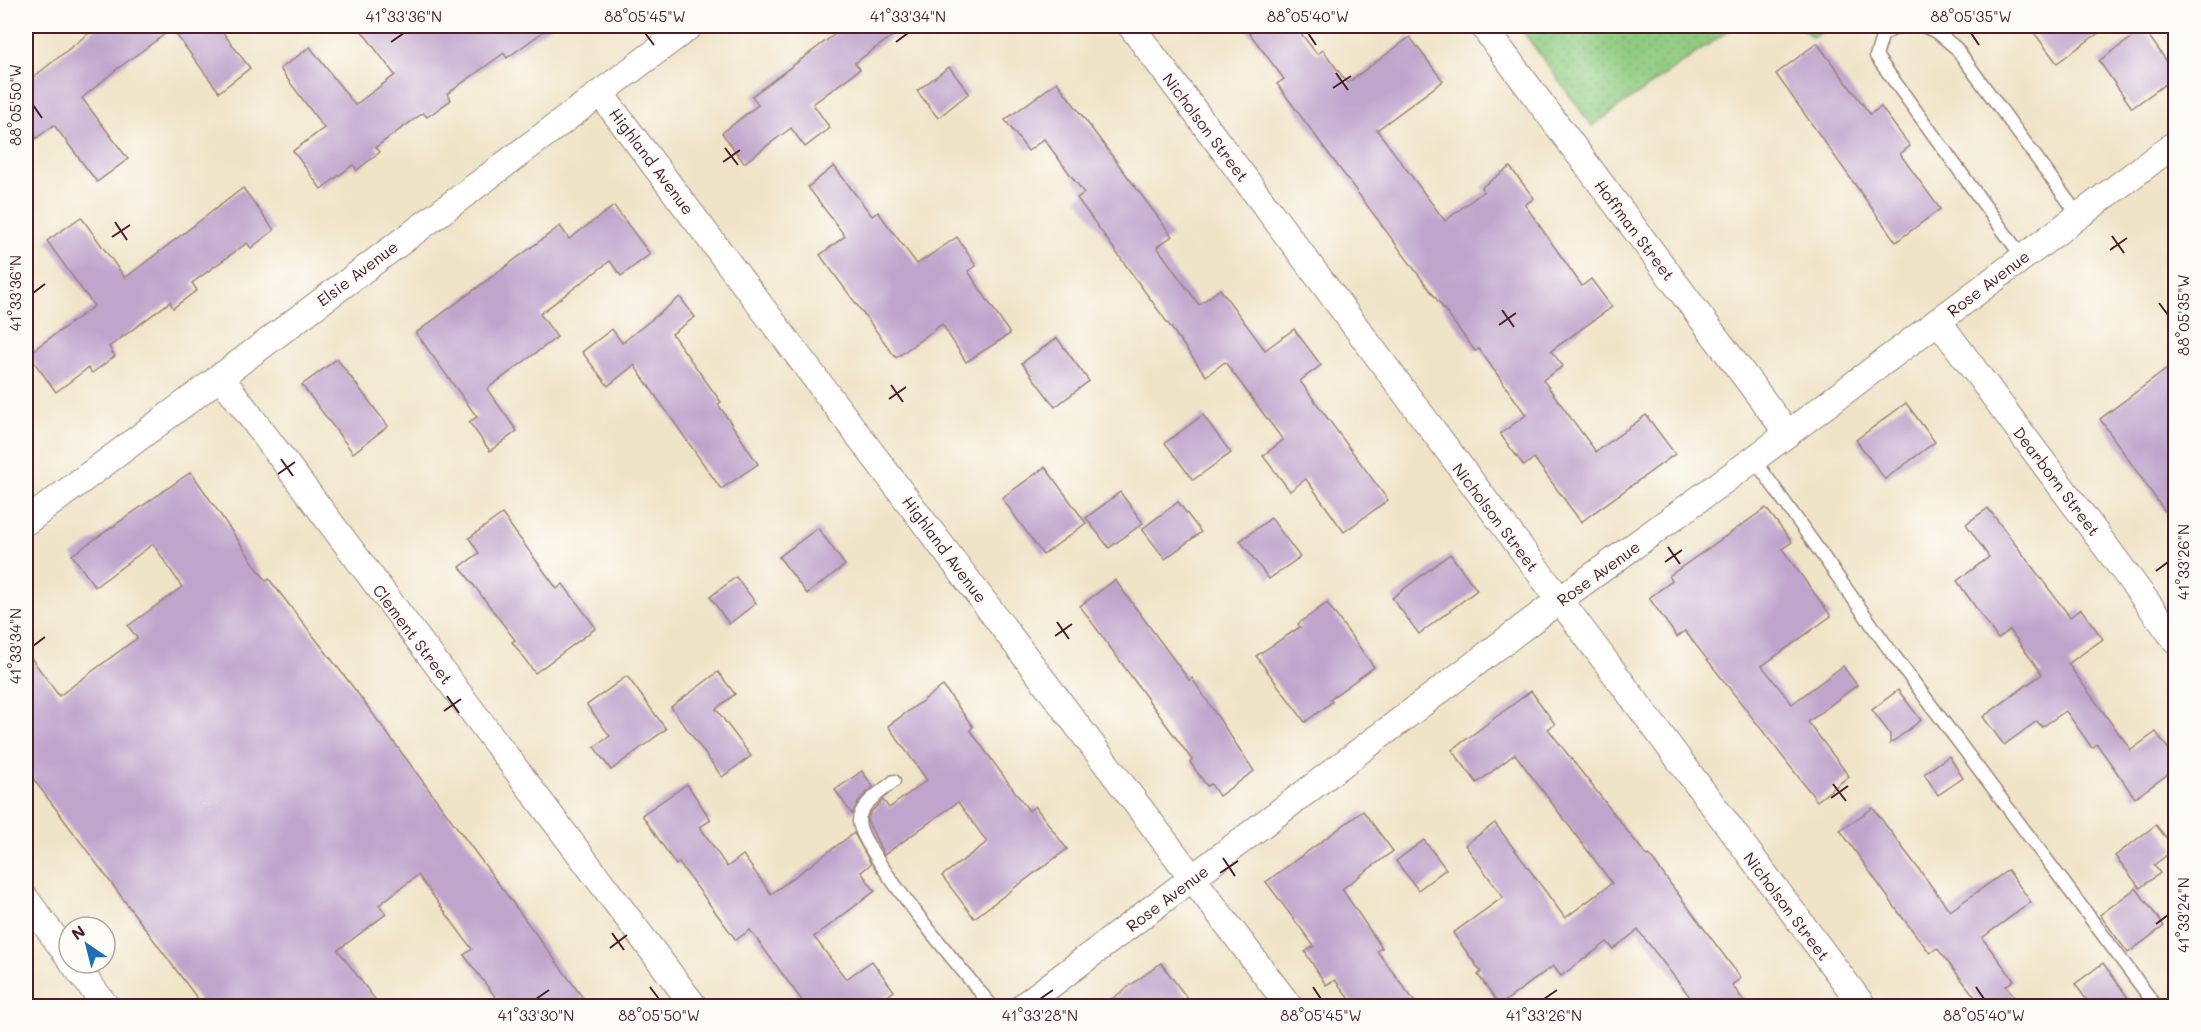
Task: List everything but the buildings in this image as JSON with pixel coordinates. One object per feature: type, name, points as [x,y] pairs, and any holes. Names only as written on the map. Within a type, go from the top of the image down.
[{"type":"street","name":"Elsie Avenue","points":[[26,522],[690,26]]},
{"type":"street","name":"Nicholson Street","points":[[1131,26],[1558,601],[1863,1006]]},
{"type":"street","name":"Hoffman Street","points":[[1483,26],[1788,434]]},
{"type":"street","name":"Highland Avenue","points":[[600,93],[1289,1006]]},
{"type":"street","name":"Rose Avenue","points":[[1023,1006],[1558,601],[1788,434],[2175,143]]},
{"type":"street","name":"Dearborn Street","points":[[1938,321],[2175,641]]},
{"type":"street","name":"Clement Street","points":[[220,376],[694,1006]]},
{"type":"street","points":[[26,899],[57,941]]},
{"type":"street","points":[[82,975],[106,1006]]},
{"type":"lane","points":[[1901,26],[1882,34],[1876,56],[2023,258]]},
{"type":"lane","points":[[1923,26],[1937,32],[1956,48],[2079,216]]},
{"type":"lane","points":[[1754,459],[1902,667],[2156,1006]]},
{"type":"lane","points":[[894,781],[863,807],[859,820],[863,836],[913,909],[992,1006]]},
{"type":"green space","points":[[1519,26],[1735,26],[1592,126]]},
{"type":"green space","points":[[1797,26],[1831,26],[1813,37]]}]
